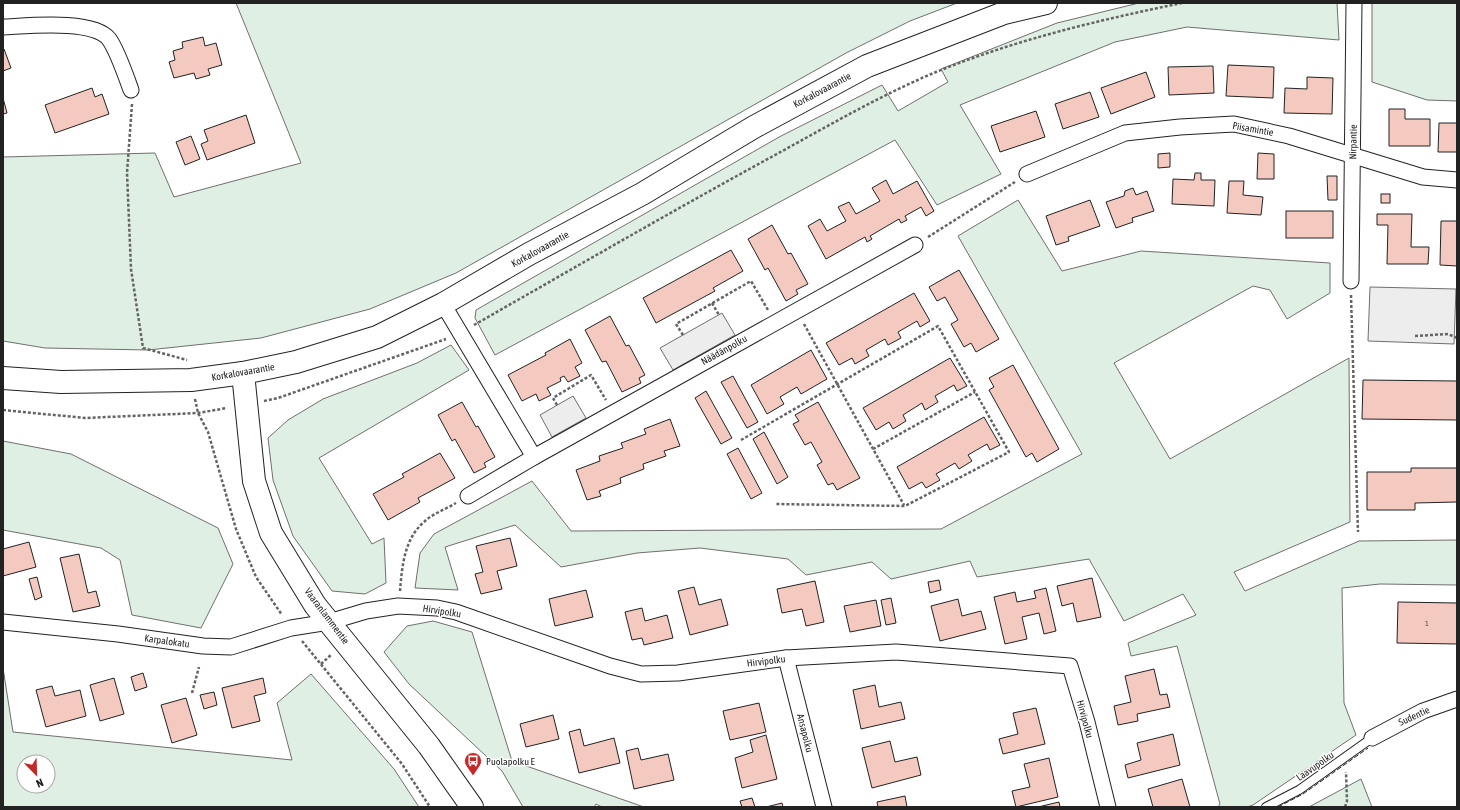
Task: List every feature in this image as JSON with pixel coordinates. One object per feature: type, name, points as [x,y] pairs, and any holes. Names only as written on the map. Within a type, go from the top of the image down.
[{"type":"street","name":"Korkalovaarantie","points":[[3,378],[61,382],[191,380],[243,373],[296,362],[377,337],[443,304],[529,254],[642,194],[754,127],[867,66],[1004,13],[1046,3]]},
{"type":"street","name":"Nirpantie","points":[[1351,282],[1354,3]]},
{"type":"street","points":[[3,27],[74,25],[102,32],[110,40],[131,90]]},
{"type":"street","name":"Piisamintie","points":[[1027,174],[1125,133],[1180,127],[1234,124],[1289,136],[1423,177],[1457,180]]},
{"type":"street","name":"Näädänpolku","points":[[468,496],[534,457],[915,245]]},
{"type":"street","points":[[443,304],[534,457]]},
{"type":"street","name":"Vaaranlammentie","points":[[243,373],[254,481],[270,532],[316,605],[429,746],[472,807]]},
{"type":"street","name":"Hirvipolku","points":[[329,622],[366,611],[398,606],[437,608],[456,612],[610,666],[641,674],[678,673],[786,658],[896,652],[1070,666],[1108,807]]},
{"type":"street","name":"Karpalokatu","points":[[3,622],[118,634],[202,646],[231,647],[291,628],[329,622]]},
{"type":"street","name":"Ansapolku","points":[[786,658],[824,807]]},
{"type":"street","name":"Sudentie","points":[[1372,738],[1423,711],[1457,699]]},
{"type":"lane","name":"Laavupolku","points":[[1266,807],[1299,790],[1372,738]]},
{"type":"path","points":[[131,90],[133,110],[127,173],[131,261],[143,348],[184,358],[189,361]]},
{"type":"path","points":[[915,245],[1027,174]]},
{"type":"path","points":[[683,335],[676,324],[751,281],[775,322]]},
{"type":"path","points":[[1351,282],[1358,532]]},
{"type":"path","points":[[712,303],[719,315]]},
{"type":"path","points":[[796,311],[838,384],[904,506]]},
{"type":"path","points":[[741,440],[938,326],[1009,452],[904,506],[775,504]]},
{"type":"path","points":[[1415,336],[1448,334],[1457,338]]},
{"type":"path","points":[[557,405],[553,398],[591,375],[613,413]]},
{"type":"path","points":[[873,449],[975,392]]},
{"type":"path","points":[[398,606],[402,563],[411,539],[424,522],[468,496]]},
{"type":"path","points":[[192,693],[199,667]]},
{"type":"path","points":[[1346,771],[1346,807]]},
{"type":"green space","points":[[236,3],[957,3],[910,21],[846,53],[456,273],[370,309],[261,338],[148,350],[45,348],[3,341],[3,157],[155,153],[174,197],[301,163]]},
{"type":"green space","points":[[1139,3],[1337,3],[1339,40],[1187,27],[1115,42],[960,105],[1001,174],[937,205],[895,140],[495,355],[475,318],[476,310],[781,136],[882,85],[898,111],[948,82],[941,69],[1057,23]]},
{"type":"green space","points":[[1372,3],[1457,3],[1457,101],[1427,100],[1372,82]]},
{"type":"green space","points":[[1018,200],[1062,271],[1141,251],[1330,263],[1330,293],[1287,319],[1270,290],[1253,286],[1114,363],[1170,459],[1349,358],[1350,522],[1234,572],[1245,591],[1359,541],[1457,540],[1457,585],[1380,584],[1342,588],[1344,703],[1356,735],[1253,805],[1247,807],[1218,807],[1220,804],[1177,646],[1131,656],[1128,643],[1196,615],[1183,594],[1124,621],[1089,559],[977,577],[970,561],[891,579],[872,562],[806,575],[788,559],[700,548],[637,553],[561,567],[515,525],[445,547],[458,590],[415,588],[420,553],[434,534],[532,481],[571,531],[941,529],[1082,454],[958,236]]},
{"type":"green space","points":[[451,345],[469,370],[319,458],[372,544],[384,538],[386,583],[365,594],[332,591],[293,536],[273,480],[268,438],[288,420],[323,399],[417,363]]},
{"type":"green space","points":[[3,441],[71,454],[218,528],[233,564],[201,628],[132,615],[120,560],[101,548],[3,530]]},
{"type":"green space","points":[[433,621],[472,632],[512,761],[644,807],[602,807],[596,804],[594,807],[523,807],[502,771],[409,684],[384,652],[407,626]]},
{"type":"green space","points":[[3,668],[13,732],[292,760],[277,703],[311,674],[394,769],[419,807],[3,807]]},
{"type":"green space","points":[[1361,779],[1372,807],[1309,807]]},
{"type":"shaded area","points":[[1370,287],[1456,289],[1454,344],[1368,341]]},
{"type":"shaded area","points":[[722,313],[735,335],[673,370],[660,348]]},
{"type":"shaded area","points":[[573,396],[586,418],[552,437],[540,415]]},
{"type":"building","points":[[203,37],[205,46],[216,43],[222,65],[208,69],[210,75],[196,79],[194,73],[174,78],[169,62],[175,60],[173,51],[183,48],[182,42]]},
{"type":"building","points":[[4,49],[11,68],[3,71],[3,50]]},
{"type":"building","points":[[1228,65],[1274,67],[1273,98],[1226,96]]},
{"type":"building","points":[[1213,66],[1214,93],[1169,95],[1168,67]]},
{"type":"building","points":[[1146,72],[1155,97],[1111,114],[1101,88]]},
{"type":"building","points":[[1307,77],[1333,78],[1332,114],[1284,113],[1285,88],[1307,89]]},
{"type":"building","points":[[92,88],[95,97],[102,94],[109,114],[55,133],[45,105]]},
{"type":"building","points":[[1090,92],[1099,117],[1063,129],[1055,104]]},
{"type":"building","points":[[3,98],[7,113],[3,114]]},
{"type":"building","points":[[1389,109],[1405,109],[1405,119],[1430,119],[1430,146],[1389,146]]},
{"type":"building","points":[[1036,111],[1045,137],[1000,152],[991,126]]},
{"type":"building","points":[[246,115],[255,143],[207,160],[201,144],[208,141],[204,130]]},
{"type":"building","points":[[1439,123],[1457,123],[1457,152],[1438,152]]},
{"type":"building","points":[[191,136],[200,159],[185,165],[176,142]]},
{"type":"building","points":[[1170,153],[1170,167],[1158,168],[1158,154]]},
{"type":"building","points":[[1258,153],[1274,154],[1274,179],[1257,179]]},
{"type":"building","points":[[1195,173],[1201,173],[1201,180],[1215,180],[1214,206],[1172,204],[1173,179],[1194,180]]},
{"type":"building","points":[[1327,176],[1337,176],[1337,200],[1328,200]]},
{"type":"building","points":[[886,180],[893,194],[917,181],[934,211],[926,216],[921,207],[905,216],[907,220],[901,223],[899,219],[870,236],[872,239],[867,242],[865,237],[826,259],[808,226],[820,219],[827,231],[846,221],[838,207],[849,202],[856,214],[880,201],[872,188]]},
{"type":"building","points":[[1229,181],[1244,181],[1243,195],[1263,197],[1261,215],[1227,213]]},
{"type":"building","points":[[1133,188],[1136,195],[1147,191],[1154,211],[1132,218],[1133,222],[1116,228],[1106,202],[1124,196],[1125,191]]},
{"type":"building","points":[[1381,194],[1390,194],[1390,203],[1381,203]]},
{"type":"building","points":[[1090,200],[1100,226],[1068,237],[1069,241],[1056,245],[1046,216]]},
{"type":"building","points":[[1286,211],[1333,211],[1333,238],[1286,238]]},
{"type":"building","points":[[1377,214],[1412,214],[1411,247],[1429,247],[1428,264],[1387,264],[1388,225],[1377,225]]},
{"type":"building","points":[[1441,221],[1457,221],[1457,266],[1440,265]]},
{"type":"building","points":[[772,225],[788,254],[791,253],[808,284],[796,290],[798,294],[786,301],[768,268],[765,270],[748,239]]},
{"type":"building","points":[[731,250],[743,271],[713,288],[715,291],[656,323],[643,298]]},
{"type":"building","points":[[959,270],[999,339],[976,352],[971,343],[964,347],[951,324],[958,320],[945,297],[937,301],[929,287]]},
{"type":"building","points":[[914,293],[930,321],[920,327],[917,321],[898,332],[901,338],[888,345],[885,339],[866,350],[869,356],[855,364],[852,358],[839,365],[826,343]]},
{"type":"building","points":[[610,316],[626,346],[629,345],[645,375],[639,378],[641,383],[622,392],[606,361],[602,362],[585,330]]},
{"type":"building","points":[[570,339],[582,363],[575,367],[580,376],[568,382],[564,376],[560,378],[561,381],[547,388],[551,395],[539,401],[536,394],[522,401],[508,375],[546,355],[545,353]]},
{"type":"building","points":[[811,350],[827,379],[801,394],[797,387],[780,397],[784,404],[767,414],[751,385]]},
{"type":"building","points":[[950,358],[967,386],[957,391],[954,385],[935,396],[938,402],[925,410],[922,403],[903,415],[906,421],[893,429],[889,422],[876,430],[863,408]]},
{"type":"building","points":[[1013,365],[1059,449],[1037,462],[1032,453],[1026,457],[989,390],[994,387],[989,378]]},
{"type":"building","points":[[733,376],[758,422],[747,428],[721,382]]},
{"type":"building","points":[[1363,380],[1457,381],[1457,420],[1362,419]]},
{"type":"building","points":[[706,391],[732,438],[721,444],[695,398]]},
{"type":"building","points":[[462,402],[476,427],[478,426],[495,457],[484,463],[486,467],[474,473],[455,439],[452,441],[438,415]]},
{"type":"building","points":[[818,402],[860,478],[837,490],[833,483],[828,485],[817,465],[822,462],[811,442],[805,445],[793,424],[799,421],[795,415]]},
{"type":"building","points":[[984,417],[1000,445],[990,450],[987,444],[968,455],[972,461],[959,469],[955,463],[936,474],[940,480],[926,488],[922,482],[909,489],[897,467]]},
{"type":"building","points":[[670,419],[680,446],[664,451],[666,456],[643,464],[644,469],[620,478],[621,483],[599,491],[601,496],[587,500],[576,470],[600,461],[599,456],[623,448],[621,443],[646,434],[644,429]]},
{"type":"building","points":[[764,432],[788,477],[777,484],[753,439]]},
{"type":"building","points":[[738,448],[762,493],[751,499],[727,454]]},
{"type":"building","points":[[440,453],[455,478],[418,498],[420,502],[388,520],[373,494],[404,477],[402,474]]},
{"type":"building","points":[[1411,468],[1457,468],[1457,502],[1415,503],[1415,510],[1367,510],[1367,472],[1411,472]]},
{"type":"building","points":[[510,538],[517,566],[497,571],[502,589],[481,594],[475,574],[483,572],[476,546]]},
{"type":"building","points":[[29,542],[36,567],[3,576],[3,549]]},
{"type":"building","points":[[79,554],[88,593],[96,591],[100,606],[73,612],[60,558]]},
{"type":"building","points":[[37,577],[42,597],[35,600],[29,579]]},
{"type":"building","points":[[1092,578],[1101,617],[1077,622],[1073,603],[1062,606],[1057,586]]},
{"type":"building","points":[[939,580],[941,590],[930,593],[928,582]]},
{"type":"building","points":[[815,581],[824,622],[806,626],[802,609],[782,613],[777,589]]},
{"type":"building","points":[[694,587],[699,605],[721,599],[728,625],[690,635],[678,591]]},
{"type":"building","points":[[1046,588],[1056,631],[1044,634],[1039,613],[1022,617],[1027,639],[1005,644],[994,597],[1015,592],[1017,602],[1036,598],[1034,591]]},
{"type":"building","points":[[586,590],[593,617],[555,626],[549,599]]},
{"type":"building","points":[[891,598],[896,623],[886,625],[881,600]]},
{"type":"building","points":[[958,599],[962,616],[981,611],[986,629],[940,641],[931,606]]},
{"type":"building","points":[[876,600],[881,626],[850,632],[844,606]]},
{"type":"building","points":[[1398,602],[1457,603],[1457,644],[1397,643]]},
{"type":"building","points":[[642,608],[645,621],[667,615],[673,638],[644,645],[642,638],[632,640],[625,612]]},
{"type":"building","points":[[1154,669],[1160,695],[1167,694],[1170,707],[1137,714],[1138,721],[1118,725],[1114,706],[1131,702],[1125,676]]},
{"type":"building","points":[[143,673],[147,687],[135,691],[131,677]]},
{"type":"building","points":[[114,678],[124,714],[100,721],[90,685]]},
{"type":"building","points":[[263,678],[266,693],[254,696],[260,721],[232,728],[222,688]]},
{"type":"building","points":[[875,685],[879,707],[901,702],[905,719],[861,729],[853,690]]},
{"type":"building","points":[[52,686],[55,696],[80,690],[86,716],[46,727],[36,690]]},
{"type":"building","points":[[214,692],[217,705],[204,709],[200,695]]},
{"type":"building","points":[[186,698],[197,735],[172,743],[161,705]]},
{"type":"building","points":[[759,703],[766,732],[730,740],[723,711]]},
{"type":"building","points":[[1036,708],[1045,744],[1003,754],[999,739],[1018,734],[1013,713]]},
{"type":"building","points":[[553,715],[559,739],[526,747],[520,724]]},
{"type":"building","points":[[580,729],[584,746],[614,738],[620,763],[579,773],[569,732]]},
{"type":"building","points":[[1173,734],[1180,765],[1128,778],[1125,765],[1141,760],[1137,743]]},
{"type":"building","points":[[766,735],[777,779],[742,788],[735,758],[753,752],[750,740]]},
{"type":"building","points":[[890,741],[895,762],[917,757],[921,775],[872,788],[862,748]]},
{"type":"building","points":[[638,748],[641,760],[668,754],[674,780],[634,789],[626,751]]},
{"type":"building","points":[[1049,758],[1058,797],[1016,807],[1012,791],[1030,787],[1024,764]]},
{"type":"building","points":[[1182,779],[1190,807],[1153,807],[1148,789]]},
{"type":"building","points":[[905,796],[907,807],[878,807],[877,802]]},
{"type":"building","points":[[752,798],[755,807],[742,807],[740,801]]},
{"type":"building","points":[[1059,802],[1060,807],[1038,807]]},
{"type":"building","points":[[782,803],[783,807],[766,807]]},
{"type":"fence","points":[[1278,807],[1303,794],[1368,748]]},
{"type":"place","name":"Puolapolku E","points":[[473,776]]}]
